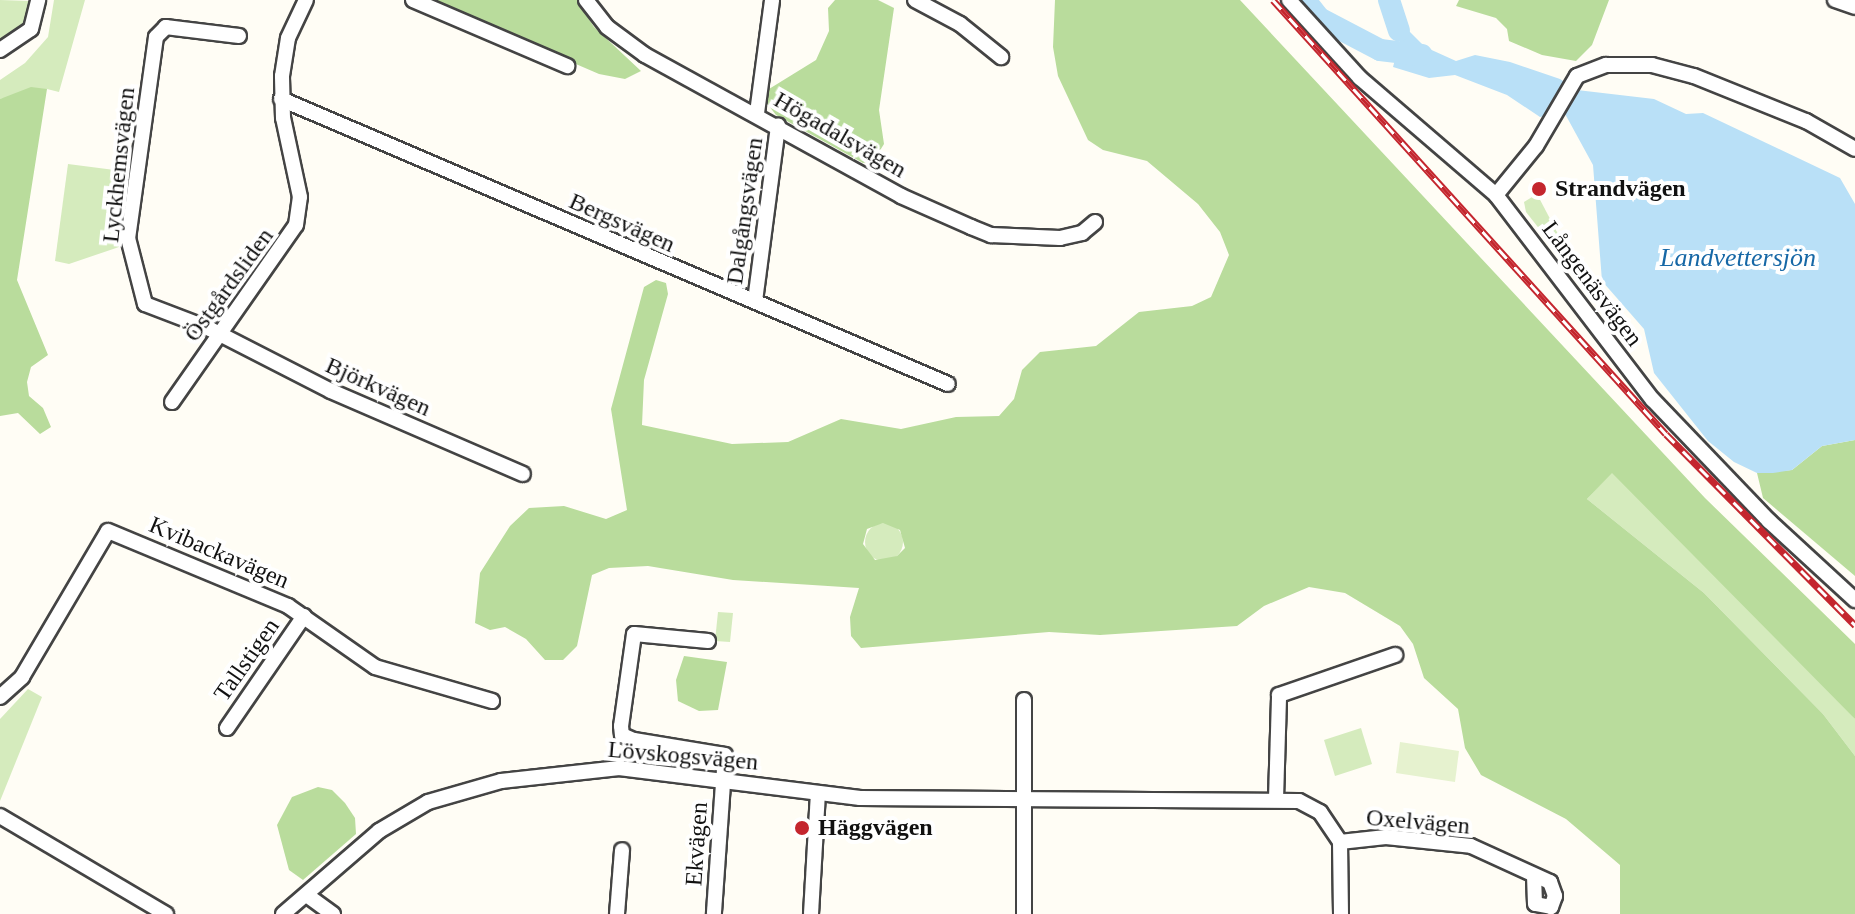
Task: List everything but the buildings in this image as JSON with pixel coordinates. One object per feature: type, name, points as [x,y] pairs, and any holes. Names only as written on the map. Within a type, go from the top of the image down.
[{"type":"street","points":[[0,50],[31,29],[38,0]]},
{"type":"street","name":"Östgårdsliden","points":[[172,402],[282,251],[300,212],[281,99],[288,38],[306,0]]},
{"type":"street","points":[[413,0],[567,66]]},
{"type":"street","name":"Högadalsvägen","points":[[586,0],[624,41],[901,196],[991,235],[1060,238],[1082,233],[1095,222]]},
{"type":"street","points":[[757,113],[772,0]]},
{"type":"street","points":[[915,0],[980,37],[1001,57]]},
{"type":"street","name":"Långenäsvägen","points":[[1289,0],[1360,78],[1496,195],[1653,400],[1769,521],[1855,600]]},
{"type":"street","points":[[1835,0],[1855,7]]},
{"type":"street","name":"Lyckhemsvägen","points":[[220,335],[145,304],[128,238],[160,30],[239,36]]},
{"type":"street","points":[[1496,195],[1522,167],[1572,85],[1594,66],[1652,65],[1729,89],[1806,121],[1855,149]]},
{"type":"street","name":"Bergsvägen","points":[[281,99],[948,384]]},
{"type":"street","name":"Dalgångsvägen","points":[[755,301],[778,126]]},
{"type":"street","name":"Björkvägen","points":[[220,335],[331,391],[523,474]]},
{"type":"street","name":"Kvibackavägen","points":[[0,697],[22,677],[105,531],[304,616],[375,667],[492,701]]},
{"type":"street","name":"Tallstigen","points":[[227,728],[304,616]]},
{"type":"street","name":"Ekvägen","points":[[708,641],[634,634],[622,735],[725,755],[714,914]]},
{"type":"street","points":[[1276,799],[1279,695],[1395,655]]},
{"type":"street","points":[[1024,700],[1024,914]]},
{"type":"street","name":"Lövskogsvägen","points":[[283,914],[308,896],[379,831],[461,789],[619,768],[725,778],[818,793],[1026,802],[1276,799],[1312,806],[1331,825],[1340,842]]},
{"type":"street","points":[[811,914],[818,793]]},
{"type":"street","points":[[0,816],[166,914]]},
{"type":"street","name":"Oxelvägen","points":[[1340,842],[1386,837],[1471,846],[1534,878]]},
{"type":"street","points":[[1340,842],[1341,914]]},
{"type":"street","points":[[617,914],[622,850]]},
{"type":"street","points":[[308,896],[333,914]]},
{"type":"green space","points":[[0,0],[30,1],[22,27],[6,41],[0,41]]},
{"type":"green space","points":[[54,0],[85,0],[59,92],[47,89],[0,99],[0,80],[25,63],[48,37]]},
{"type":"green space","points":[[427,0],[577,0],[594,27],[641,71],[625,79],[599,74]]},
{"type":"green space","points":[[835,0],[878,0],[894,8],[879,110],[884,144],[874,160],[863,163],[776,115],[766,102],[769,89],[816,60],[829,31],[828,8]]},
{"type":"green space","points":[[1055,0],[1240,0],[1705,498],[1855,644],[1855,719],[1612,473],[1587,499],[1704,593],[1823,714],[1855,756],[1855,914],[1620,914],[1620,865],[1566,819],[1481,775],[1465,748],[1458,709],[1424,678],[1413,644],[1400,626],[1345,593],[1309,587],[1264,606],[1237,626],[1100,635],[1049,632],[861,648],[851,636],[850,617],[859,588],[733,580],[648,566],[609,568],[592,575],[577,646],[563,660],[545,660],[526,639],[505,627],[490,630],[475,623],[480,573],[510,526],[529,508],[564,506],[606,519],[627,510],[611,409],[644,287],[656,280],[666,283],[668,294],[644,380],[642,425],[732,444],[788,442],[841,419],[901,429],[956,417],[999,416],[1014,399],[1022,370],[1040,352],[1096,346],[1139,312],[1192,306],[1211,297],[1229,255],[1220,232],[1198,204],[1147,161],[1103,150],[1088,140],[1058,76],[1053,47]],"holes":[[[883,523],[900,530],[905,548],[897,556],[875,560],[863,544],[867,529]]]},
{"type":"green space","points":[[1459,0],[1609,0],[1592,45],[1576,61],[1542,55],[1509,41],[1507,29],[1496,18],[1456,6]]},
{"type":"green space","points":[[31,87],[47,89],[17,280],[48,355],[31,367],[27,382],[29,396],[43,408],[51,427],[40,434],[18,413],[0,416],[0,99]]},
{"type":"green space","points":[[68,164],[130,172],[119,247],[69,264],[55,261]]},
{"type":"green space","points":[[1537,194],[1558,234],[1556,250],[1526,212],[1524,202]]},
{"type":"green space","points":[[1855,440],[1855,576],[1763,498],[1757,473],[1792,470],[1822,446]]},
{"type":"green space","points":[[1612,472],[1839,698],[1855,719],[1855,756],[1823,714],[1704,593],[1587,499]]},
{"type":"green space","points":[[884,523],[897,529],[903,542],[897,555],[884,561],[871,555],[865,542],[871,529]]},
{"type":"green space","points":[[718,612],[733,613],[730,642],[715,641]]},
{"type":"green space","points":[[684,656],[727,662],[718,710],[699,711],[678,701],[676,680]]},
{"type":"green space","points":[[28,689],[42,697],[0,801],[0,719]]},
{"type":"green space","points":[[1361,728],[1372,764],[1335,776],[1324,740]]},
{"type":"green space","points":[[1400,742],[1459,751],[1455,782],[1396,773]]},
{"type":"green space","points":[[318,787],[332,790],[345,803],[355,818],[356,834],[303,880],[289,870],[277,825],[292,797]]},
{"type":"water","name":"Landvettersjön","points":[[1404,26],[1425,47],[1456,61],[1475,55],[1510,62],[1560,79],[1577,90],[1654,99],[1686,114],[1703,113],[1840,178],[1855,204],[1855,440],[1822,446],[1792,470],[1773,473],[1757,473],[1734,462],[1708,441],[1654,373],[1644,329],[1602,281],[1593,165],[1564,112],[1540,117],[1507,95],[1455,75],[1429,78],[1393,67]]},
{"type":"waterway","points":[[1305,0],[1319,18],[1380,50],[1422,55]]},
{"type":"waterway","points":[[1389,0],[1399,30]]},
{"type":"railway","points":[[1273,0],[1666,434],[1855,625]]},
{"type":"place","name":"Strandvägen","points":[[1539,189]]},
{"type":"place","name":"Häggvägen","points":[[802,828]]}]
